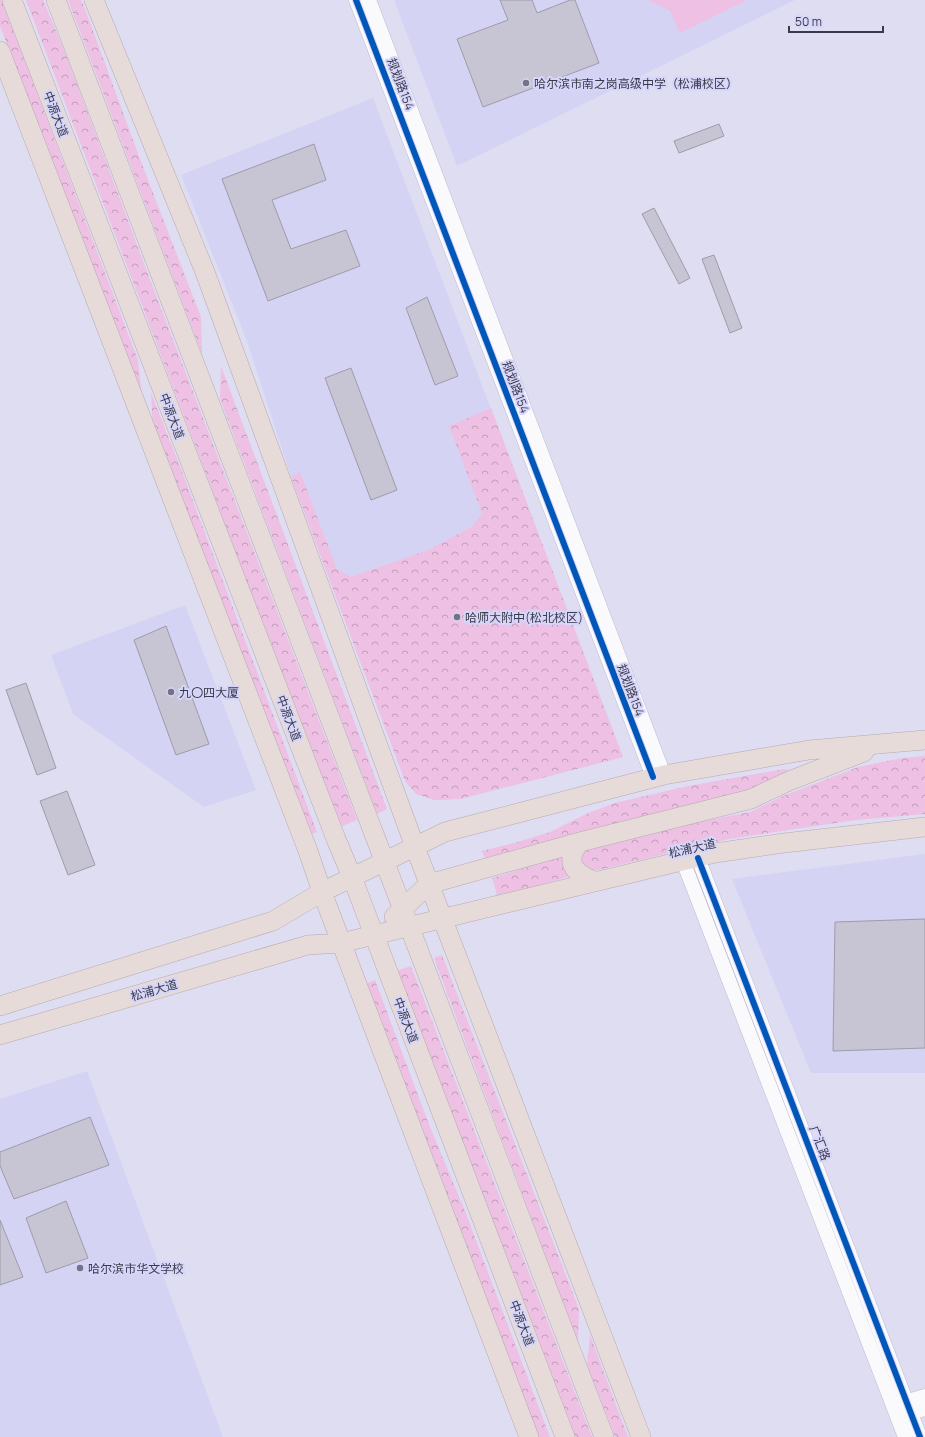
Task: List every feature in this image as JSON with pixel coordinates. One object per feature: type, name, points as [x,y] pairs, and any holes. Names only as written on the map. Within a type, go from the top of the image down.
[{"type":"highway","name":"中源大道","points":[[12,0],[352,877],[565,1437]]},
{"type":"highway","points":[[56,0],[604,1437]]},
{"type":"highway","points":[[94,0],[204,272],[442,919],[641,1437]]},
{"type":"highway","points":[[0,52],[305,844],[341,943],[529,1437]]},
{"type":"highway","points":[[0,1006],[273,921],[322,892],[445,832],[658,776],[809,750],[925,740]]},
{"type":"highway","points":[[374,935],[429,884],[580,842],[751,799],[789,781],[886,743]]},
{"type":"highway","name":"松浦大道","points":[[0,1035],[308,944],[341,943],[715,853],[784,842],[925,827]]},
{"type":"highway","points":[[580,842],[574,850],[572,856],[574,867],[581,876],[594,881]]},
{"type":"street","points":[[356,0],[658,776]]},
{"type":"street","name":"规划路154","points":[[368,0],[658,776]]},
{"type":"street","points":[[690,859],[902,1409],[920,1437]]},
{"type":"street","points":[[902,1409],[925,1396]]},
{"type":"street","points":[[902,1409],[925,1409]]},
{"type":"street","points":[[902,1409],[905,1437]]},
{"type":"shaded area","name":"哈尔滨市南之岗高级中学（松浦校区）","points":[[394,0],[795,0],[457,166]]},
{"type":"shaded area","name":"哈师大附中(松北校区)","points":[[373,98],[623,757],[460,799],[435,800],[416,794],[405,781],[291,477],[247,341],[181,175]]},
{"type":"shaded area","points":[[185,605],[256,790],[204,807],[73,714],[51,655]]},
{"type":"shaded area","points":[[925,854],[925,1073],[811,1073],[732,879]]},
{"type":"shaded area","name":"哈尔滨市华文学校","points":[[87,1071],[223,1437],[0,1437],[0,1099]]},
{"type":"green space","points":[[0,0],[2,0],[138,360],[143,406],[0,26]]},
{"type":"green space","points":[[26,0],[43,0],[65,52],[149,277],[357,820],[340,827]]},
{"type":"green space","points":[[68,0],[81,0],[85,9],[140,159],[201,317],[202,354]]},
{"type":"green space","points":[[648,0],[747,0],[680,33],[670,11]]},
{"type":"green space","points":[[221,366],[387,809],[377,814],[220,399]]},
{"type":"green space","points":[[151,393],[317,832],[309,835],[153,432]]},
{"type":"green space","points":[[491,408],[623,757],[460,799],[435,800],[416,794],[405,781],[291,477],[300,472],[337,569],[351,577],[428,550],[473,526],[482,513],[449,426]]},
{"type":"green space","points":[[925,756],[925,814],[856,820],[729,839],[598,870],[587,871],[580,859],[582,853],[590,848],[698,822],[750,812],[783,796],[858,767],[902,758]]},
{"type":"green space","points":[[784,769],[790,771],[761,792],[487,863],[482,851],[550,832],[586,814],[615,803],[688,786]]},
{"type":"green space","points":[[564,856],[570,876],[498,898],[492,878]]},
{"type":"green space","points":[[442,955],[579,1309],[578,1343],[434,958]]},
{"type":"green space","points":[[411,966],[592,1437],[575,1437],[396,971]]},
{"type":"green space","points":[[375,980],[428,1122],[465,1211],[550,1437],[538,1437],[365,984]]},
{"type":"green space","points":[[590,1335],[628,1437],[615,1437],[587,1365]]},
{"type":"building","points":[[500,0],[532,0],[537,13],[570,0],[575,0],[599,63],[483,107],[457,39],[508,20]]},
{"type":"building","points":[[719,124],[724,136],[679,153],[674,141]]},
{"type":"building","points":[[314,144],[326,180],[272,200],[291,249],[346,230],[360,266],[268,301],[222,179]]},
{"type":"building","points":[[654,208],[690,278],[679,284],[642,214]]},
{"type":"building","points":[[714,255],[742,328],[730,333],[702,259]]},
{"type":"building","points":[[427,297],[458,376],[435,385],[406,308]]},
{"type":"building","points":[[351,368],[397,490],[371,500],[325,378]]},
{"type":"building","name":"九〇四大厦","points":[[166,626],[209,744],[176,755],[134,640]]},
{"type":"building","points":[[26,683],[56,768],[37,775],[6,690]]},
{"type":"building","points":[[67,791],[95,865],[68,875],[40,801]]},
{"type":"building","points":[[925,919],[925,1048],[833,1051],[835,922]]},
{"type":"building","points":[[90,1117],[109,1165],[14,1199],[0,1166],[0,1152]]},
{"type":"building","points":[[66,1201],[88,1258],[46,1273],[26,1218]]},
{"type":"building","points":[[0,1220],[23,1277],[0,1285]]},
{"type":"cycle path","points":[[356,0],[653,777]]},
{"type":"cycle path","name":"广汇路","points":[[698,858],[920,1437]]},
{"type":"place","name":"哈尔滨市南之岗高级中学（松浦校区）","points":[[526,83]]},
{"type":"place","name":"哈师大附中(松北校区)","points":[[457,617]]},
{"type":"place","name":"九〇四大厦","points":[[171,692]]},
{"type":"place","name":"哈尔滨市华文学校","points":[[80,1268]]}]
